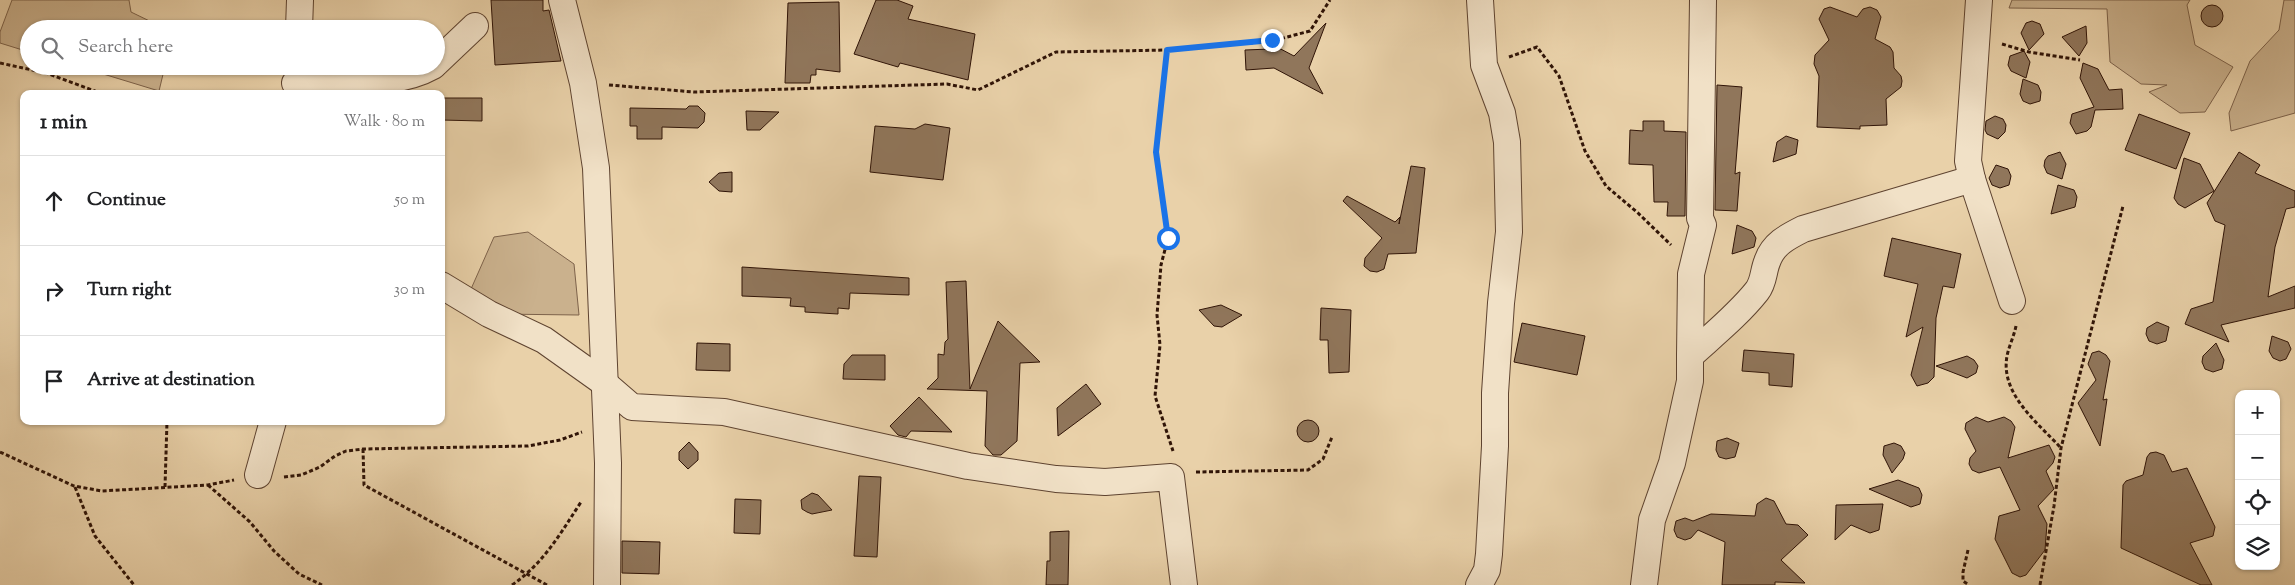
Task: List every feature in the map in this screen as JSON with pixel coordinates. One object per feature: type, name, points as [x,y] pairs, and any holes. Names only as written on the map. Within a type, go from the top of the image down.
[{"type":"street","points":[[299,20],[300,0]]},
{"type":"street","points":[[562,0],[583,83],[596,168],[603,382],[608,463],[607,585]]},
{"type":"street","points":[[1479,585],[1487,570],[1490,554],[1501,304],[1509,232],[1507,142],[1502,113],[1484,65],[1480,0]]},
{"type":"street","points":[[1644,585],[1652,520],[1672,463],[1690,381],[1691,274],[1703,225],[1700,218],[1703,0]]},
{"type":"street","points":[[1979,0],[1975,36],[1968,161],[1972,179],[2012,301]]},
{"type":"street","points":[[445,54],[475,26]]},
{"type":"street","points":[[295,81],[391,80],[406,75]]},
{"type":"street","points":[[1690,356],[1734,316],[1758,290],[1763,280],[1767,262],[1774,248],[1784,238],[1803,229],[1972,179]]},
{"type":"street","points":[[445,287],[489,314],[544,340],[603,382],[632,407],[724,412],[968,466],[1056,479],[1105,482],[1176,475],[1184,585]]},
{"type":"street","points":[[258,475],[272,425]]},
{"type":"path","points":[[583,83],[694,92],[947,84],[978,90],[1056,52],[1167,50],[1272,40],[1310,31],[1330,0]]},
{"type":"path","points":[[1975,36],[2028,52],[2080,60]]},
{"type":"path","points":[[1484,65],[1537,47],[1559,76],[1585,151],[1606,186],[1667,239],[1691,274]]},
{"type":"path","points":[[1167,50],[1156,152],[1168,238],[1160,265],[1157,315],[1160,344],[1155,396],[1176,475],[1308,470],[1323,459],[1332,436]]},
{"type":"path","points":[[0,63],[20,67]]},
{"type":"path","points":[[51,75],[92,90]]},
{"type":"path","points":[[2040,585],[2054,506],[2061,448],[2123,206]]},
{"type":"path","points":[[2012,301],[2016,326],[2007,358],[2009,384],[2016,399],[2061,448]]},
{"type":"path","points":[[0,452],[74,486],[112,491],[208,485],[258,475],[286,477],[301,475],[320,467],[341,454],[363,449],[528,446],[560,440],[606,422]]},
{"type":"path","points":[[166,487],[167,425]]},
{"type":"path","points":[[363,449],[364,485],[547,585]]},
{"type":"path","points":[[208,485],[250,522],[274,552],[299,574],[322,585]]},
{"type":"path","points":[[74,486],[95,536],[134,585]]},
{"type":"path","points":[[512,585],[541,562],[586,496]]},
{"type":"path","points":[[1968,550],[1962,572],[1964,581],[1969,585]]},
{"type":"shaded area","points":[[12,0],[129,0],[131,12],[147,20],[20,20],[20,49],[0,43],[0,32]]},
{"type":"shaded area","points":[[2012,0],[2190,0],[2187,5],[2195,45],[2233,67],[2205,112],[2180,113],[2149,92],[2167,85],[2141,84],[2110,62],[2107,9],[2009,8]]},
{"type":"shaded area","points":[[2284,0],[2295,0],[2295,113],[2231,131],[2229,113],[2250,61],[2279,30]]},
{"type":"shaded area","points":[[107,75],[163,75],[159,90]]},
{"type":"shaded area","points":[[528,232],[574,264],[579,315],[494,314],[471,289],[494,237]]},
{"type":"building","points":[[491,0],[543,0],[543,11],[549,10],[561,61],[495,65]]},
{"type":"building","points":[[876,0],[897,0],[913,6],[908,19],[975,34],[968,80],[900,63],[898,67],[854,54]]},
{"type":"building","points":[[839,2],[840,72],[816,69],[816,75],[811,75],[810,83],[785,83],[788,3]]},
{"type":"building","points":[[2212,5],[2220,8],[2223,16],[2220,24],[2212,27],[2204,24],[2201,16],[2204,8]]},
{"type":"building","points":[[1830,7],[1857,17],[1863,9],[1870,7],[1877,10],[1881,17],[1875,39],[1890,47],[1893,52],[1894,68],[1901,76],[1902,81],[1901,87],[1886,99],[1887,125],[1860,126],[1860,129],[1817,127],[1819,76],[1814,64],[1815,55],[1829,40],[1819,19],[1824,9]]},
{"type":"building","points":[[2032,21],[2040,24],[2044,34],[2029,50],[2021,33],[2026,23]]},
{"type":"building","points":[[1326,23],[1309,68],[1323,94],[1274,68],[1246,70],[1245,50],[1270,49],[1275,46],[1294,56]]},
{"type":"building","points":[[2086,26],[2087,43],[2079,56],[2062,37]]},
{"type":"building","points":[[2024,51],[2030,62],[2026,78],[2011,71],[2008,65],[2010,56]]},
{"type":"building","points":[[2083,63],[2098,69],[2109,90],[2122,89],[2123,109],[2095,110],[2091,127],[2087,131],[2076,134],[2070,123],[2072,114],[2094,107],[2080,78]]},
{"type":"building","points":[[2023,79],[2038,85],[2041,92],[2040,101],[2030,104],[2023,101],[2020,94]]},
{"type":"building","points":[[1717,85],[1742,87],[1735,174],[1740,172],[1737,211],[1715,210]]},
{"type":"building","points":[[445,98],[482,98],[482,121],[445,120]]},
{"type":"building","points":[[689,106],[698,106],[705,113],[704,122],[698,128],[662,127],[662,139],[637,139],[637,126],[630,126],[630,108],[686,109]]},
{"type":"building","points":[[746,111],[779,112],[760,130],[747,130]]},
{"type":"building","points":[[2139,114],[2190,133],[2176,169],[2125,150]]},
{"type":"building","points":[[1995,116],[2003,119],[2006,125],[2005,132],[1998,139],[1987,134],[1985,130],[1986,121]]},
{"type":"building","points":[[1643,121],[1664,121],[1664,131],[1686,132],[1685,216],[1667,216],[1668,202],[1654,202],[1653,165],[1629,164],[1630,130],[1643,131]]},
{"type":"building","points":[[925,124],[950,128],[943,180],[870,172],[875,126],[915,129]]},
{"type":"building","points":[[1786,136],[1798,140],[1796,154],[1773,162],[1777,142]]},
{"type":"building","points":[[2060,152],[2066,164],[2062,179],[2047,173],[2044,166],[2048,156]]},
{"type":"building","points":[[2239,152],[2260,165],[2255,173],[2295,191],[2295,207],[2286,209],[2275,247],[2268,297],[2295,286],[2295,308],[2221,325],[2229,342],[2185,324],[2191,309],[2213,302],[2225,225],[2215,221],[2207,203]]},
{"type":"building","points":[[2184,158],[2200,164],[2214,191],[2185,208],[2178,204],[2174,198]]},
{"type":"building","points":[[1996,165],[2008,169],[2011,176],[2009,185],[2000,188],[1992,185],[1989,178]]},
{"type":"building","points":[[1411,166],[1425,168],[1416,253],[1388,254],[1384,269],[1377,272],[1370,271],[1364,266],[1365,258],[1382,238],[1343,201],[1347,196],[1395,222],[1400,217],[1399,224]]},
{"type":"building","points":[[732,172],[732,192],[719,191],[709,182],[719,173]]},
{"type":"building","points":[[2058,185],[2074,190],[2077,197],[2075,207],[2051,214]]},
{"type":"building","points":[[1737,225],[1752,231],[1756,238],[1754,247],[1732,254]]},
{"type":"building","points":[[1892,238],[1961,254],[1954,288],[1943,286],[1936,318],[1934,377],[1928,383],[1917,386],[1911,375],[1923,327],[1906,337],[1918,284],[1884,276]]},
{"type":"building","points":[[742,267],[909,278],[909,295],[850,293],[849,309],[838,308],[838,314],[805,312],[805,307],[790,306],[791,298],[742,296]]},
{"type":"building","points":[[966,281],[970,389],[998,321],[1040,362],[1020,363],[1017,441],[1001,455],[993,455],[985,446],[987,391],[927,389],[938,378],[938,354],[944,355],[945,342],[948,339],[946,282]]},
{"type":"building","points":[[1221,305],[1242,315],[1222,327],[1214,326],[1199,310]]},
{"type":"building","points":[[1321,308],[1351,310],[1349,372],[1329,373],[1328,340],[1320,340]]},
{"type":"building","points":[[2157,322],[2169,327],[2166,341],[2157,344],[2149,341],[2146,334],[2147,328]]},
{"type":"building","points":[[1522,323],[1585,336],[1577,375],[1514,362]]},
{"type":"building","points":[[2272,336],[2288,342],[2291,349],[2286,359],[2280,361],[2273,358],[2269,351]]},
{"type":"building","points":[[697,343],[730,344],[730,371],[696,370]]},
{"type":"building","points":[[2216,343],[2224,360],[2222,369],[2213,372],[2205,369],[2202,362],[2203,356]]},
{"type":"building","points":[[1744,350],[1794,354],[1792,387],[1769,385],[1769,373],[1742,371]]},
{"type":"building","points":[[2099,351],[2106,355],[2110,361],[2103,400],[2107,399],[2100,446],[2078,403],[2096,380],[2088,364],[2092,353]]},
{"type":"building","points":[[852,355],[885,355],[885,380],[843,379],[844,364]]},
{"type":"building","points":[[1967,356],[1974,360],[1978,366],[1976,373],[1967,378],[1936,366]]},
{"type":"building","points":[[1086,384],[1101,404],[1058,436],[1057,408]]},
{"type":"building","points":[[919,397],[952,432],[911,431],[906,437],[898,435],[890,426]]},
{"type":"building","points":[[1976,417],[1988,422],[2004,417],[2011,421],[2015,427],[2008,458],[2049,445],[2055,457],[2053,463],[2046,471],[2054,489],[2038,506],[2047,524],[2045,550],[2026,575],[2020,577],[2012,573],[1995,539],[1999,516],[2020,510],[2000,467],[1979,473],[1972,470],[1969,464],[1970,458],[1976,451],[1965,429],[1966,423]]},
{"type":"building","points":[[1308,420],[1316,423],[1319,431],[1316,439],[1308,442],[1300,439],[1297,431],[1300,423]]},
{"type":"building","points":[[1727,438],[1739,443],[1735,457],[1726,459],[1719,457],[1716,450],[1717,441]]},
{"type":"building","points":[[689,442],[698,452],[698,460],[688,469],[679,460],[679,452]]},
{"type":"building","points":[[1894,443],[1901,446],[1905,453],[1903,459],[1892,473],[1883,455],[1884,446]]},
{"type":"building","points":[[2156,452],[2164,455],[2172,472],[2187,468],[2215,527],[2213,536],[2190,543],[2212,585],[2201,585],[2121,548],[2123,485],[2126,481],[2143,475],[2147,457],[2150,453]]},
{"type":"building","points":[[859,476],[881,477],[877,557],[854,556]]},
{"type":"building","points":[[1898,480],[1919,488],[1922,495],[1920,504],[1911,507],[1869,489]]},
{"type":"building","points":[[812,493],[818,495],[832,510],[812,514],[802,509],[801,500]]},
{"type":"building","points":[[1766,498],[1774,501],[1786,524],[1798,525],[1808,535],[1781,560],[1805,583],[1775,582],[1775,585],[1722,585],[1725,542],[1698,530],[1691,538],[1685,540],[1677,537],[1674,530],[1676,521],[1685,518],[1693,521],[1711,514],[1755,516],[1757,504]]},
{"type":"building","points":[[735,499],[761,500],[760,534],[734,533]]},
{"type":"building","points":[[1883,504],[1879,530],[1870,533],[1851,525],[1835,540],[1836,505]]},
{"type":"building","points":[[1069,531],[1068,585],[1046,585],[1047,561],[1050,561],[1050,532]]},
{"type":"building","points":[[622,541],[660,542],[659,574],[622,573]]},
{"type":"route","points":[[1168,238],[1156,152],[1167,50],[1272,40]]}]
